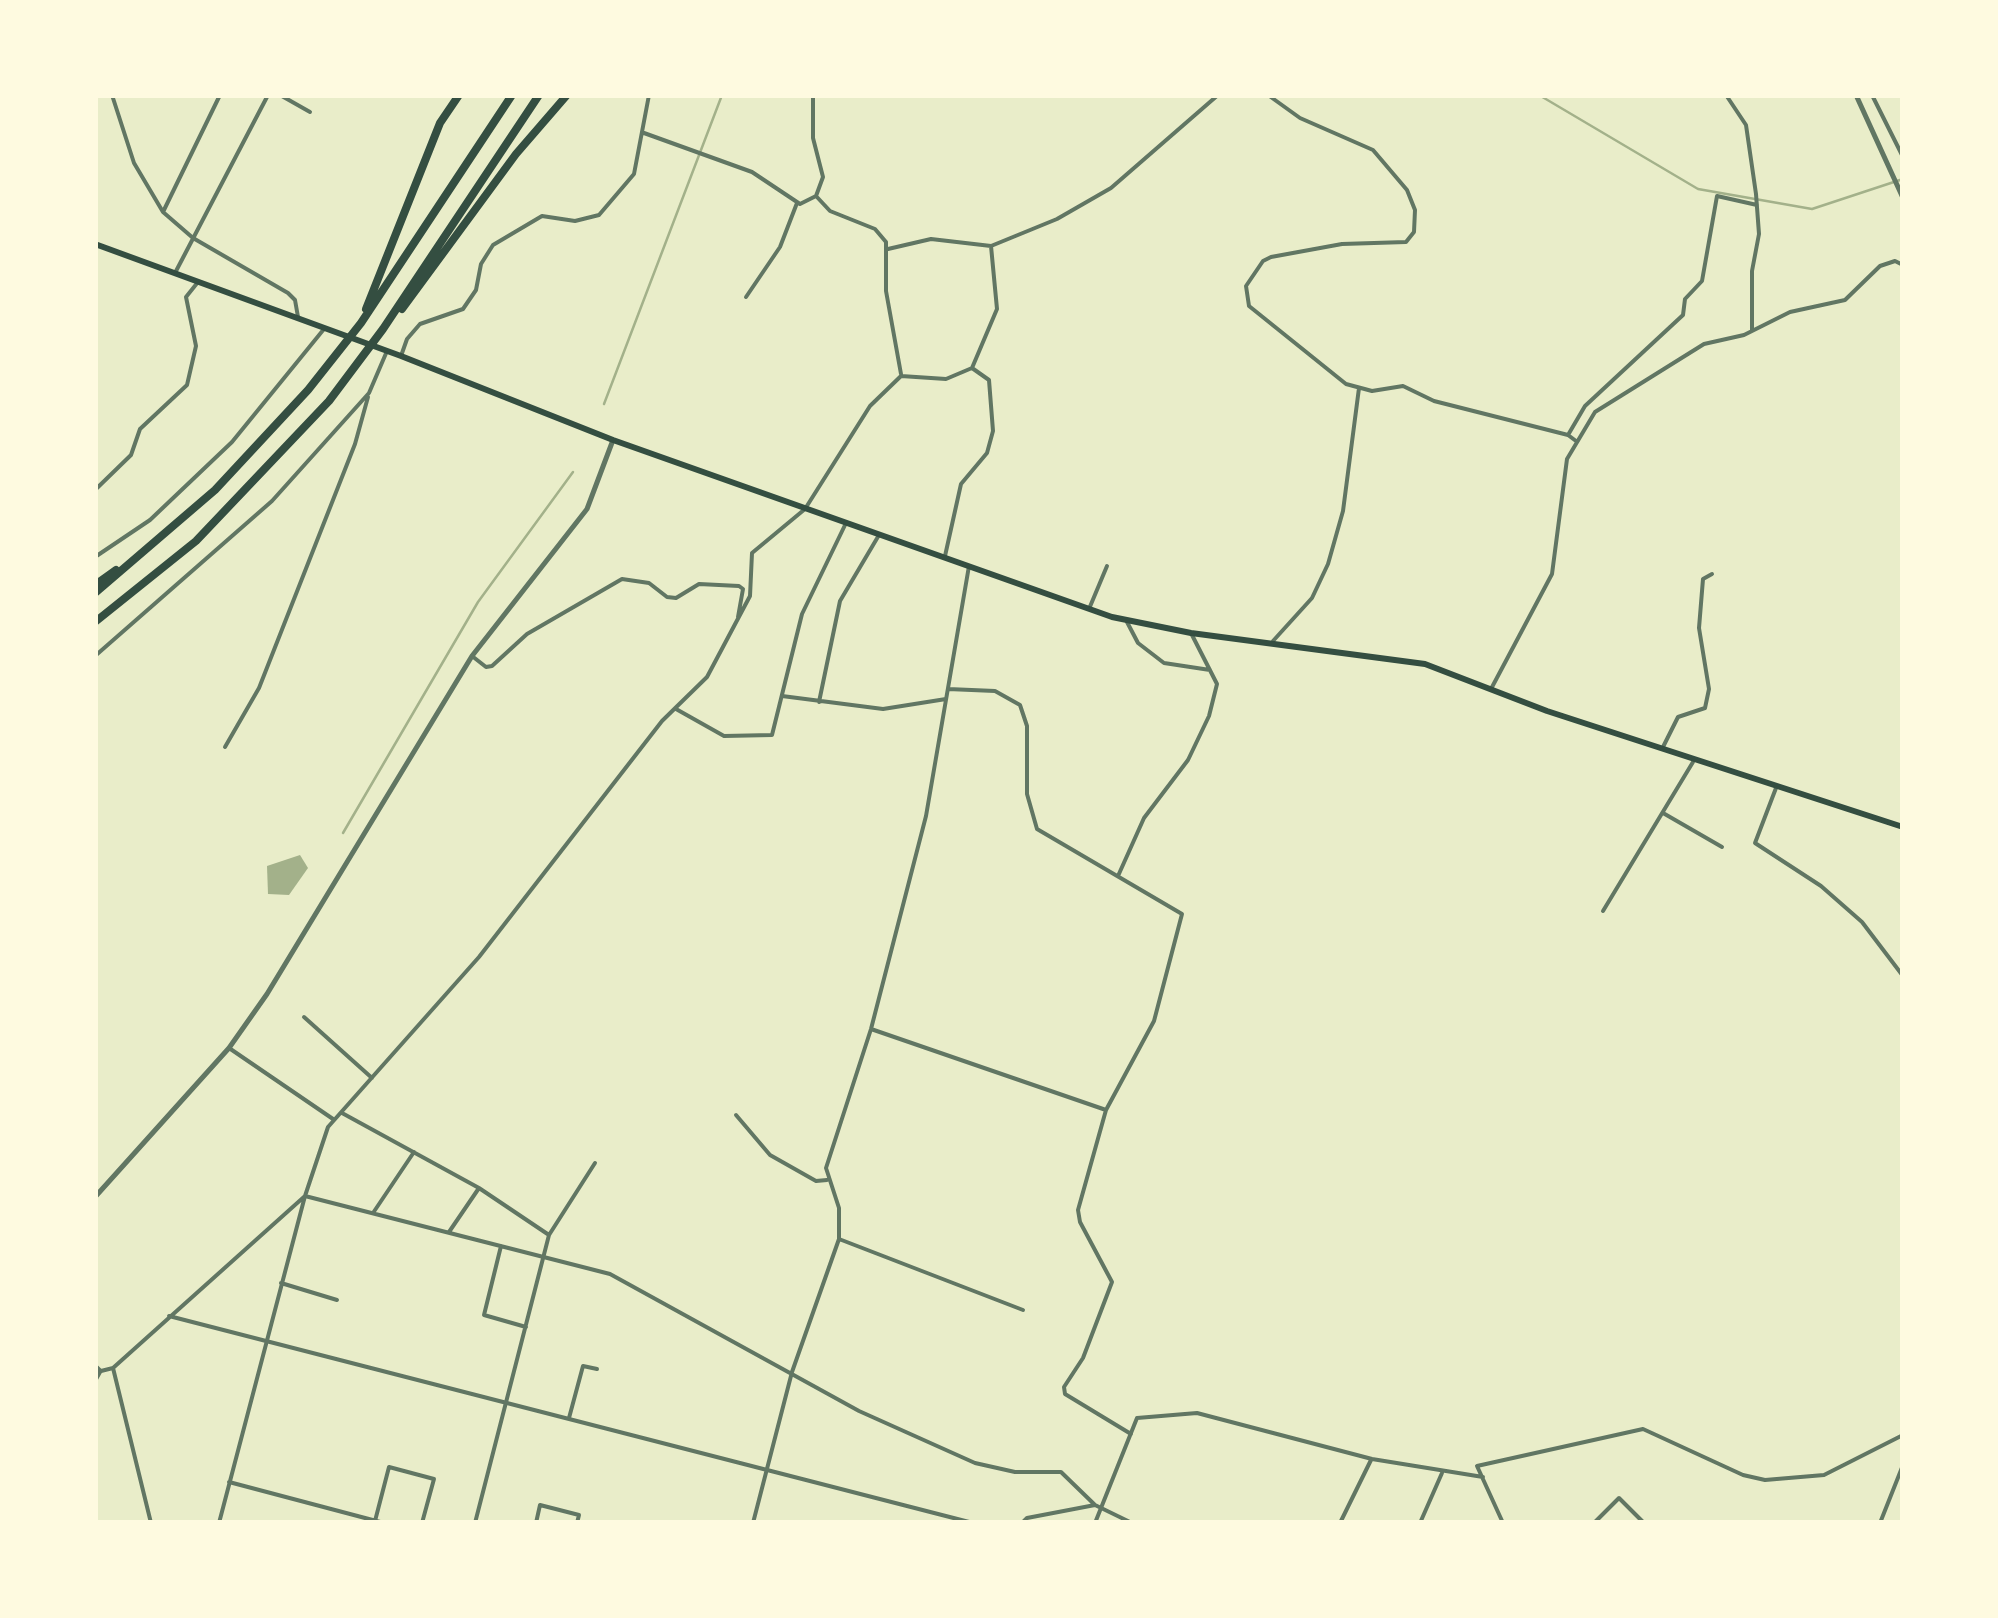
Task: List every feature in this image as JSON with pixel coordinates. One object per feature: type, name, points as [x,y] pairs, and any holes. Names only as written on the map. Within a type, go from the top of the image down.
[{"type":"highway","points":[[360,323],[440,122],[459,95]]},
{"type":"highway","points":[[95,594],[181,521],[278,426],[360,323],[512,95]]},
{"type":"highway","points":[[95,622],[196,541],[329,401],[383,329],[539,95]]},
{"type":"highway","points":[[383,329],[410,299],[516,154],[567,95]]},
{"type":"highway","points":[[95,585],[181,521]]},
{"type":"main road","points":[[95,244],[387,351],[613,440],[1127,622],[1425,664],[1903,827]]},
{"type":"street","points":[[112,95],[134,163],[162,212],[194,238],[288,292],[298,320]]},
{"type":"street","points":[[162,212],[220,95]]},
{"type":"street","points":[[175,273],[268,95]]},
{"type":"street","points":[[280,95],[310,112]]},
{"type":"street","points":[[400,356],[420,324],[463,309],[476,290],[481,264],[493,245],[542,216],[576,221],[598,215],[634,174],[650,95]]},
{"type":"street","points":[[813,95],[813,138],[823,176],[816,196]]},
{"type":"street","points":[[888,249],[931,239],[991,246],[1057,218],[1111,188],[1218,95]]},
{"type":"street","points":[[1268,95],[1300,118],[1373,150],[1413,202],[1414,232],[1406,242],[1342,244],[1271,257],[1263,261],[1246,286],[1250,306],[1340,379],[1359,388],[1403,386],[1434,400],[1568,435],[1576,441]]},
{"type":"street","points":[[1726,95],[1746,125],[1756,194],[1752,331]]},
{"type":"street","points":[[1856,95],[1903,198]]},
{"type":"street","points":[[1872,95],[1903,157]]},
{"type":"street","points":[[643,132],[752,172],[797,203]]},
{"type":"street","points":[[746,297],[780,247],[797,203],[816,196]]},
{"type":"street","points":[[219,1523],[320,1142],[334,1120],[479,957],[676,708],[707,677],[750,596],[752,553],[805,509],[859,420],[901,376],[901,356],[886,290],[888,249],[874,229],[830,211],[816,196]]},
{"type":"street","points":[[1568,435],[1585,406],[1659,342],[1682,315],[1686,299],[1702,281],[1717,196],[1757,204]]},
{"type":"street","points":[[901,376],[946,379],[972,368],[997,309],[991,246]]},
{"type":"street","points":[[1491,689],[1552,574],[1560,543],[1562,481],[1576,441],[1595,412],[1644,386],[1704,344],[1752,331],[1790,312],[1845,300],[1890,261],[1903,265]]},
{"type":"street","points":[[95,490],[132,455],[140,429],[186,385],[196,346],[186,297],[198,282]]},
{"type":"street","points":[[95,557],[150,520],[232,442],[324,330]]},
{"type":"street","points":[[225,747],[259,688],[355,444],[369,393],[387,351]]},
{"type":"street","points":[[944,558],[961,484],[987,453],[993,431],[989,380],[972,368]]},
{"type":"street","points":[[1270,643],[1312,598],[1328,564],[1343,511],[1359,388]]},
{"type":"street","points":[[95,656],[272,501],[369,393]]},
{"type":"street","points":[[95,1197],[230,1048],[328,900],[472,656],[586,509],[613,440]]},
{"type":"street","points":[[676,708],[724,736],[772,736],[802,614],[846,523]]},
{"type":"street","points":[[819,702],[840,600],[878,535]]},
{"type":"street","points":[[752,1523],[792,1372],[839,1238],[839,1208],[827,1180],[830,1157],[871,1029],[926,816],[969,566]]},
{"type":"street","points":[[1088,609],[1107,566]]},
{"type":"street","points":[[1663,748],[1678,717],[1705,708],[1709,689],[1699,628],[1703,578],[1712,574]]},
{"type":"street","points":[[472,656],[486,667],[492,666],[527,634],[622,579],[648,583],[667,597],[676,598],[699,584],[739,586],[743,590],[737,622]]},
{"type":"street","points":[[1127,622],[1138,643],[1164,663],[1210,670]]},
{"type":"street","points":[[116,624],[121,632]]},
{"type":"street","points":[[1118,878],[1144,818],[1188,760],[1209,716],[1217,684],[1191,633]]},
{"type":"street","points":[[948,689],[995,691],[1020,705],[1027,726],[1030,816],[1038,829],[1182,914],[1184,923],[1146,1036],[1106,1110],[1078,1210],[1080,1222],[1112,1282],[1082,1358],[1064,1387],[1065,1394],[1130,1434]]},
{"type":"street","points":[[782,696],[883,709],[946,699]]},
{"type":"street","points":[[1603,911],[1696,758]]},
{"type":"street","points":[[1778,785],[1754,836],[1756,842],[1849,910],[1903,976]]},
{"type":"street","points":[[1664,813],[1722,846]]},
{"type":"street","points":[[304,1017],[372,1078]]},
{"type":"street","points":[[871,1029],[1106,1110]]},
{"type":"street","points":[[230,1048],[334,1120]]},
{"type":"street","points":[[342,1114],[479,1188],[549,1234]]},
{"type":"street","points":[[736,1115],[770,1156],[816,1182],[827,1180]]},
{"type":"street","points":[[373,1213],[414,1152]]},
{"type":"street","points":[[475,1523],[549,1234],[595,1163]]},
{"type":"street","points":[[449,1232],[479,1188]]},
{"type":"street","points":[[304,1196],[610,1274],[860,1411],[975,1464],[1014,1472],[1061,1472],[1095,1506]]},
{"type":"street","points":[[95,1380],[97,1369],[113,1368],[304,1196]]},
{"type":"street","points":[[839,1238],[1023,1310]]},
{"type":"street","points":[[501,1245],[484,1315],[526,1327]]},
{"type":"street","points":[[282,1283],[338,1300]]},
{"type":"street","points":[[168,1316],[973,1523]]},
{"type":"street","points":[[570,1418],[584,1366],[598,1369]]},
{"type":"street","points":[[113,1368],[151,1523]]},
{"type":"street","points":[[1095,1523],[1136,1418],[1198,1413],[1372,1459],[1484,1477]]},
{"type":"street","points":[[1504,1523],[1477,1466],[1643,1429],[1715,1463],[1765,1480],[1824,1475],[1903,1435]]},
{"type":"street","points":[[1340,1523],[1372,1459]]},
{"type":"street","points":[[1880,1523],[1903,1465]]},
{"type":"street","points":[[375,1521],[389,1467],[434,1479],[422,1523]]},
{"type":"street","points":[[1420,1523],[1442,1473]]},
{"type":"street","points":[[230,1482],[384,1523]]},
{"type":"street","points":[[1594,1523],[1619,1498],[1644,1523]]},
{"type":"street","points":[[536,1523],[540,1505],[579,1515],[577,1523]]},
{"type":"street","points":[[1022,1523],[1028,1518],[1095,1506],[1132,1523]]},
{"type":"shaded area","points":[[300,855],[308,868],[289,895],[268,894],[267,866]]},
{"type":"waterway","points":[[604,404],[722,95]]},
{"type":"waterway","points":[[1539,95],[1698,189],[1812,209],[1903,179]]},
{"type":"waterway","points":[[343,833],[478,602],[573,472]]}]
